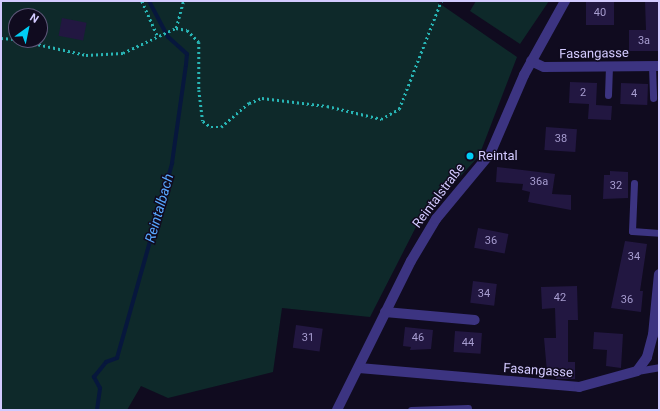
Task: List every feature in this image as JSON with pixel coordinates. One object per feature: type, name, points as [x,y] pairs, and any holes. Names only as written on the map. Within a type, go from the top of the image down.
[{"type":"street","name":"Reintalstraße","points":[[337,410],[359,368],[385,312],[429,229],[490,154],[532,61],[566,1]]},
{"type":"street","name":"Fasangasse","points":[[532,61],[544,67],[656,66]]},
{"type":"street","points":[[637,371],[647,357],[653,335],[659,274]]},
{"type":"street","points":[[385,312],[475,320]]},
{"type":"street","name":"Fasangasse","points":[[359,368],[579,387],[637,371]]},
{"type":"lane","points":[[653,98],[656,66]]},
{"type":"lane","points":[[608,67],[608,95]]},
{"type":"lane","points":[[634,183],[632,231],[659,233]]},
{"type":"lane","points":[[637,371],[659,366]]},
{"type":"lane","points":[[411,410],[468,408]]},
{"type":"path","points":[[142,1],[158,37]]},
{"type":"path","points":[[48,46],[86,55],[123,54],[176,28],[183,1]]},
{"type":"path","points":[[176,28],[187,30],[199,42],[199,90],[203,121],[211,127],[221,126],[248,103],[262,98],[327,106],[381,119],[399,109],[441,1]]},
{"type":"green space","points":[[1,1],[436,1],[517,57],[479,156],[418,223],[370,317],[282,308],[273,372],[168,398],[141,386],[127,410],[1,410]]},
{"type":"green space","points":[[476,1],[549,1],[520,44],[470,11]]},
{"type":"building","points":[[586,1],[614,1],[614,25],[586,25]]},
{"type":"building","points":[[645,1],[659,1],[659,51],[629,51],[629,30],[646,30]]},
{"type":"building","points":[[62,18],[87,23],[83,40],[59,36]]},
{"type":"building","points":[[570,82],[597,83],[596,105],[612,106],[611,120],[588,119],[589,104],[569,103]]},
{"type":"building","points":[[621,83],[648,84],[647,105],[620,104]]},
{"type":"building","points":[[546,127],[577,129],[575,152],[544,150]]},
{"type":"building","points":[[497,167],[555,174],[552,194],[571,195],[571,210],[528,202],[530,192],[522,190],[523,184],[496,182]]},
{"type":"building","points":[[610,171],[628,172],[628,198],[603,199],[604,175],[610,175]]},
{"type":"building","points":[[478,228],[508,234],[505,254],[474,248]]},
{"type":"building","points":[[625,241],[647,244],[640,291],[643,291],[641,312],[611,308]]},
{"type":"building","points":[[473,281],[497,284],[494,306],[470,303]]},
{"type":"building","points":[[577,286],[578,320],[568,320],[568,362],[575,362],[575,379],[556,379],[557,372],[547,372],[544,338],[556,338],[555,308],[542,309],[541,287]]},
{"type":"building","points":[[296,325],[323,329],[320,352],[293,348]]},
{"type":"building","points":[[405,327],[433,330],[431,349],[410,350],[411,347],[403,346]]},
{"type":"building","points":[[455,331],[482,333],[480,354],[454,352]]},
{"type":"building","points":[[594,332],[623,334],[621,368],[606,366],[607,350],[593,349]]},
{"type":"waterway","name":"Reintalbach","points":[[97,410],[100,388],[94,377],[106,362],[117,358],[172,163],[186,65],[187,54],[168,37],[149,1]]},
{"type":"place","name":"Reintal","points":[[470,156]]}]
